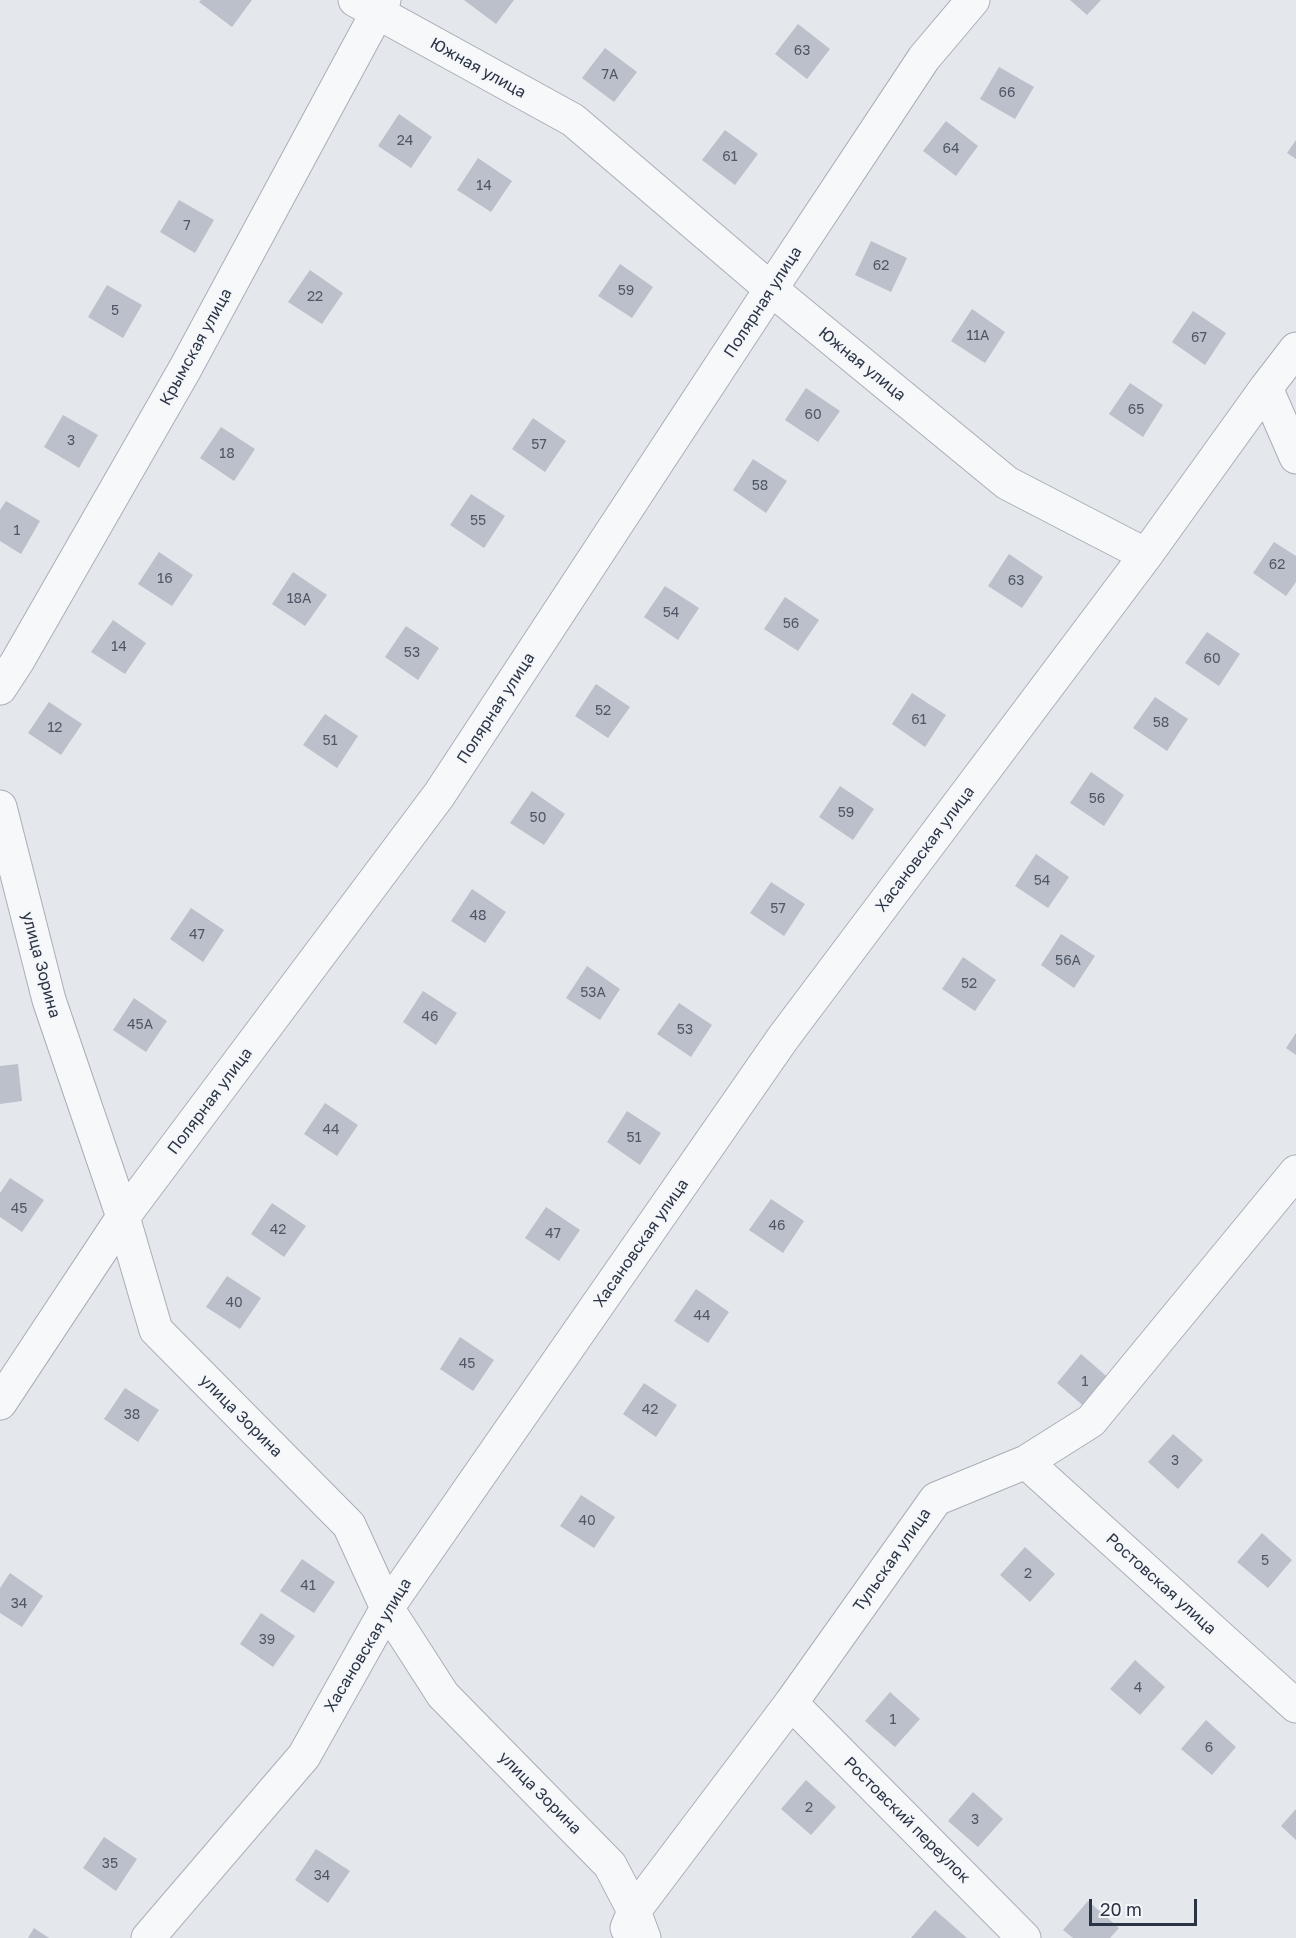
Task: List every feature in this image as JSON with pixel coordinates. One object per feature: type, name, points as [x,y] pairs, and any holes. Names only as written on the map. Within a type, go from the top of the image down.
[{"type":"street","name":"Полярная улица","points":[[0,1403],[123,1217],[439,795],[924,58],[973,0]]},
{"type":"street","name":"Южная улица","points":[[372,4],[573,120],[771,289],[1007,483],[1146,555]]},
{"type":"street","name":"Крымская улица","points":[[0,688],[23,652],[185,369],[372,4]]},
{"type":"street","points":[[1146,555],[1296,349]]},
{"type":"street","points":[[1266,388],[1296,458]]},
{"type":"street","name":"Хасановская улица","points":[[148,1938],[304,1756],[387,1608],[783,1038],[1146,555]]},
{"type":"street","name":"улица Зорина","points":[[0,807],[50,1000],[123,1217],[156,1330],[349,1525],[387,1608],[442,1695],[610,1865],[633,1929]]},
{"type":"street","name":"Тульская улица","points":[[633,1929],[681,1846],[791,1702],[936,1499],[1026,1462],[1091,1421],[1296,1172]]},
{"type":"street","name":"Ростовская улица","points":[[1026,1462],[1296,1706]]},
{"type":"street","name":"Ростовский переулок","points":[[791,1702],[1024,1938]]},
{"type":"building","points":[[201,0],[252,0],[232,27],[199,2]]},
{"type":"building","points":[[464,0],[514,0],[496,24]]},
{"type":"building","points":[[1070,0],[1101,0],[1087,15]]},
{"type":"building","points":[[798,24],[830,49],[807,79],[775,54]]},
{"type":"building","points":[[605,48],[637,72],[614,102],[582,78]]},
{"type":"building","points":[[999,67],[1034,87],[1015,119],[980,99]]},
{"type":"building","points":[[399,114],[432,137],[411,168],[378,146]]},
{"type":"building","points":[[946,121],[978,146],[956,176],[923,151]]},
{"type":"building","points":[[725,130],[758,154],[735,185],[702,160]]},
{"type":"building","points":[[1296,140],[1296,159],[1287,153]]},
{"type":"building","points":[[478,158],[512,181],[491,212],[457,190]]},
{"type":"building","points":[[179,200],[214,220],[195,253],[160,232]]},
{"type":"building","points":[[871,241],[907,258],[891,292],[855,275]]},
{"type":"building","points":[[620,264],[653,287],[632,318],[598,296]]},
{"type":"building","points":[[310,270],[343,293],[322,324],[288,302]]},
{"type":"building","points":[[107,285],[142,305],[123,338],[88,317]]},
{"type":"building","points":[[972,309],[1005,332],[985,363],[951,341]]},
{"type":"building","points":[[1193,311],[1226,333],[1205,365],[1172,342]]},
{"type":"building","points":[[1130,383],[1163,405],[1143,437],[1109,414]]},
{"type":"building","points":[[806,388],[840,411],[818,442],[785,420]]},
{"type":"building","points":[[63,415],[98,435],[79,468],[44,447]]},
{"type":"building","points":[[533,418],[566,441],[545,472],[512,449]]},
{"type":"building","points":[[221,427],[255,449],[234,481],[200,458]]},
{"type":"building","points":[[753,459],[787,481],[766,513],[733,490]]},
{"type":"building","points":[[471,494],[505,516],[484,548],[450,525]]},
{"type":"building","points":[[6,501],[40,521],[21,554],[0,541],[0,510]]},
{"type":"building","points":[[1274,542],[1296,556],[1296,582],[1286,596],[1253,573]]},
{"type":"building","points":[[159,552],[193,575],[172,606],[138,584]]},
{"type":"building","points":[[1009,554],[1043,577],[1022,608],[988,586]]},
{"type":"building","points":[[293,572],[327,595],[305,626],[272,604]]},
{"type":"building","points":[[665,586],[699,608],[678,640],[644,617]]},
{"type":"building","points":[[785,597],[819,620],[798,651],[764,629]]},
{"type":"building","points":[[113,620],[146,643],[125,674],[91,652]]},
{"type":"building","points":[[406,626],[439,648],[418,680],[385,657]]},
{"type":"building","points":[[1207,632],[1240,654],[1219,686],[1185,663]]},
{"type":"building","points":[[596,684],[630,707],[608,738],[575,716]]},
{"type":"building","points":[[912,693],[946,715],[925,747],[892,724]]},
{"type":"building","points":[[1155,697],[1188,719],[1167,751],[1133,728]]},
{"type":"building","points":[[49,702],[82,724],[61,755],[28,733]]},
{"type":"building","points":[[325,714],[358,736],[337,768],[303,745]]},
{"type":"building","points":[[1091,772],[1124,795],[1104,826],[1070,803]]},
{"type":"building","points":[[840,786],[874,809],[853,840],[819,817]]},
{"type":"building","points":[[532,791],[565,814],[544,845],[510,823]]},
{"type":"building","points":[[1036,854],[1069,877],[1048,908],[1015,886]]},
{"type":"building","points":[[771,882],[805,904],[784,936],[750,913]]},
{"type":"building","points":[[472,889],[506,912],[485,943],[451,921]]},
{"type":"building","points":[[191,908],[224,930],[203,962],[170,939]]},
{"type":"building","points":[[1061,934],[1095,956],[1074,988],[1041,965]]},
{"type":"building","points":[[963,957],[996,980],[975,1011],[942,989]]},
{"type":"building","points":[[587,966],[620,989],[600,1020],[566,998]]},
{"type":"building","points":[[423,991],[457,1013],[436,1045],[403,1022]]},
{"type":"building","points":[[134,998],[167,1021],[146,1052],[113,1030]]},
{"type":"building","points":[[679,1003],[712,1025],[691,1057],[657,1034]]},
{"type":"building","points":[[1296,1033],[1296,1055],[1286,1048]]},
{"type":"building","points":[[18,1064],[22,1101],[0,1104],[0,1066]]},
{"type":"building","points":[[325,1103],[358,1125],[337,1156],[304,1134]]},
{"type":"building","points":[[627,1111],[661,1133],[640,1165],[607,1142]]},
{"type":"building","points":[[10,1178],[44,1200],[22,1232],[0,1217],[0,1193]]},
{"type":"building","points":[[771,1199],[804,1221],[783,1253],[749,1230]]},
{"type":"building","points":[[272,1203],[306,1226],[284,1257],[251,1234]]},
{"type":"building","points":[[546,1207],[580,1230],[559,1261],[525,1238]]},
{"type":"building","points":[[227,1276],[261,1298],[240,1329],[206,1307]]},
{"type":"building","points":[[696,1289],[729,1312],[708,1343],[674,1321]]},
{"type":"building","points":[[460,1337],[494,1360],[473,1391],[440,1369]]},
{"type":"building","points":[[1081,1354],[1112,1381],[1087,1409],[1057,1383]]},
{"type":"building","points":[[644,1383],[677,1405],[656,1437],[623,1414]]},
{"type":"building","points":[[125,1388],[159,1410],[138,1442],[104,1419]]},
{"type":"building","points":[[1173,1434],[1203,1460],[1178,1489],[1148,1462]]},
{"type":"building","points":[[581,1495],[615,1517],[594,1548],[560,1526]]},
{"type":"building","points":[[1262,1533],[1292,1560],[1268,1588],[1237,1562]]},
{"type":"building","points":[[1025,1547],[1055,1574],[1030,1602],[1000,1575]]},
{"type":"building","points":[[302,1559],[335,1582],[314,1613],[280,1591]]},
{"type":"building","points":[[10,1573],[43,1596],[22,1627],[0,1613],[0,1588]]},
{"type":"building","points":[[261,1613],[295,1636],[273,1667],[240,1644]]},
{"type":"building","points":[[1135,1660],[1165,1687],[1140,1715],[1110,1689]]},
{"type":"building","points":[[890,1692],[920,1719],[895,1747],[865,1721]]},
{"type":"building","points":[[1206,1720],[1236,1747],[1212,1775],[1181,1749]]},
{"type":"building","points":[[806,1780],[836,1807],[811,1835],[781,1809]]},
{"type":"building","points":[[973,1792],[1003,1819],[978,1847],[948,1821]]},
{"type":"building","points":[[1296,1809],[1296,1840],[1281,1826]]},
{"type":"building","points":[[104,1837],[137,1859],[116,1891],[83,1868]]},
{"type":"building","points":[[316,1849],[350,1871],[328,1903],[295,1880]]},
{"type":"building","points":[[1088,1901],[1119,1928],[1110,1938],[1073,1938],[1063,1930]]},
{"type":"building","points":[[935,1910],[967,1938],[911,1938]]},
{"type":"building","points":[[34,1928],[49,1938],[28,1938]]}]
